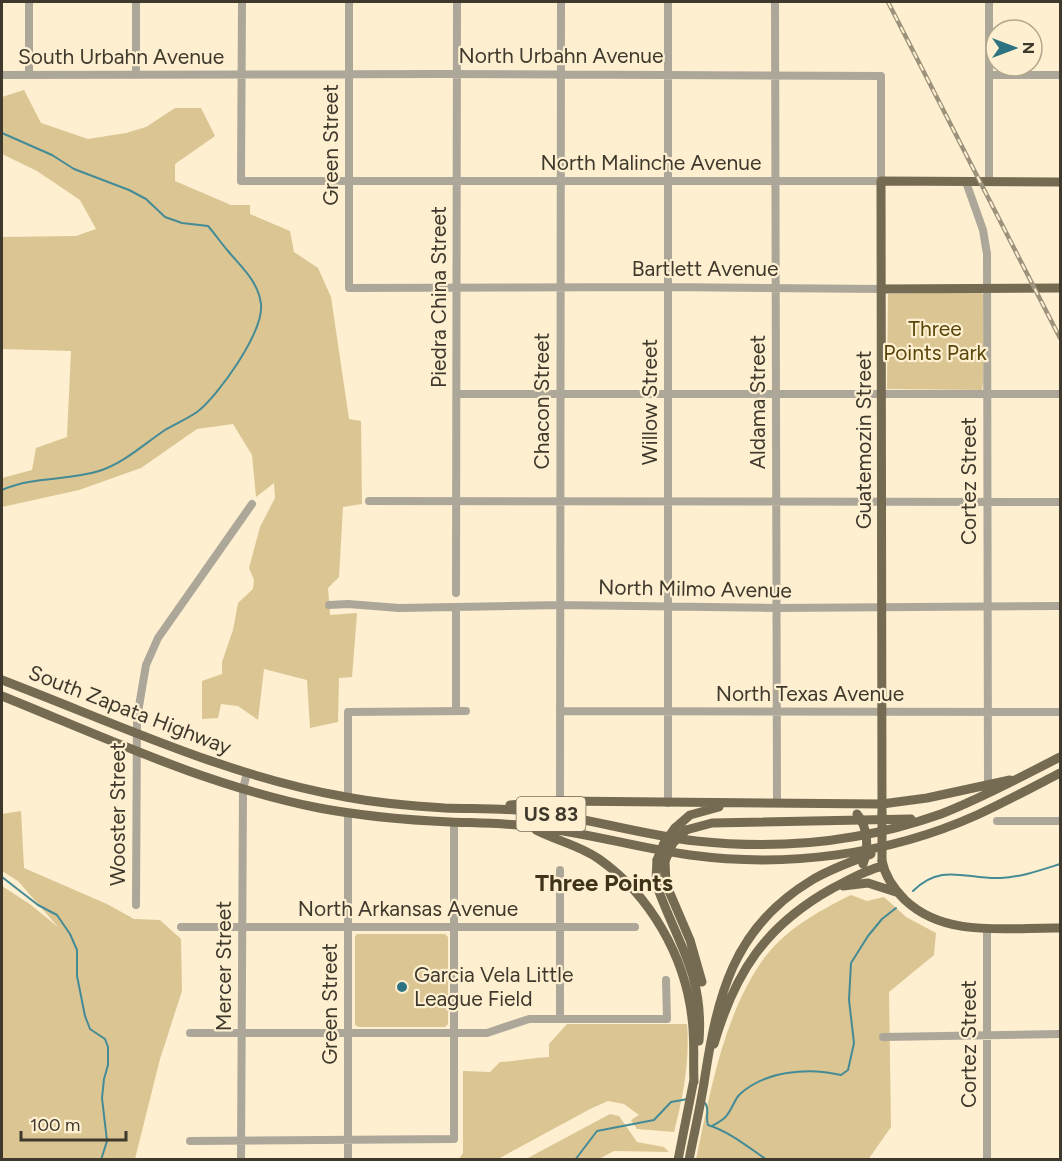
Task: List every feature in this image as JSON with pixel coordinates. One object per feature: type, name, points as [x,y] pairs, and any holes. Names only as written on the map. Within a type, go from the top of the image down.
[{"type":"main road","name":"North Malinche Avenue","points":[[881,182],[1060,182]]},
{"type":"main road","name":"Guatemozin Street","points":[[881,182],[882,804]]},
{"type":"main road","name":"Bartlett Avenue","points":[[882,289],[1060,288]]},
{"type":"main road","name":"South Zapata Highway","points":[[2,680],[201,758],[247,773]]},
{"type":"main road","name":"South Zapata Highway","points":[[2,696],[196,775],[243,789]]},
{"type":"main road","name":"US 83","points":[[247,773],[348,798],[410,805],[546,813],[692,841],[750,845],[832,840],[884,830],[923,819],[967,803],[1060,757]]},
{"type":"main road","name":"US 83","points":[[243,789],[287,801],[348,813],[529,826],[689,855],[753,860],[824,856],[895,844],[977,815],[1060,773]]},
{"type":"main road","points":[[473,808],[560,801],[882,804],[927,798],[988,783],[1021,778]]},
{"type":"main road","points":[[689,1160],[703,1042],[704,1005],[702,986],[690,940],[666,884],[661,860],[664,843],[682,820],[697,812],[733,803]]},
{"type":"main road","points":[[826,803],[857,814],[864,826],[866,841],[863,864],[836,887]]},
{"type":"main road","points":[[882,804],[883,863],[888,878],[912,906],[933,920],[955,926],[1060,927]]},
{"type":"main road","points":[[661,860],[686,830],[712,822],[923,819]]},
{"type":"main road","points":[[529,826],[580,848],[599,859],[631,887],[663,930],[675,955],[688,993],[698,1083]]},
{"type":"main road","points":[[678,1158],[721,994],[734,963],[760,924],[783,901],[813,879],[895,844]]},
{"type":"main road","points":[[698,1083],[729,999],[748,963],[776,929],[806,904],[883,863]]},
{"type":"main road","points":[[836,887],[868,883],[899,893]]},
{"type":"street","points":[[29,2],[29,75]]},
{"type":"street","points":[[136,2],[136,75]]},
{"type":"street","points":[[241,74],[242,2]]},
{"type":"street","name":"Green Street","points":[[349,2],[349,288]]},
{"type":"street","name":"Piedra China Street","points":[[456,593],[457,2]]},
{"type":"street","name":"Chacon Street","points":[[560,801],[561,2]]},
{"type":"street","name":"Willow Street","points":[[668,2],[668,802]]},
{"type":"street","name":"Aldama Street","points":[[775,2],[777,803]]},
{"type":"street","points":[[988,2],[988,18]]},
{"type":"street","name":"South Urbahn Avenue","points":[[2,75],[241,74]]},
{"type":"street","name":"North Urbahn Avenue","points":[[241,74],[881,76]]},
{"type":"street","name":"North Malinche Avenue","points":[[241,74],[241,181],[881,182]]},
{"type":"street","points":[[1044,75],[1060,75]]},
{"type":"street","name":"Guatemozin Street","points":[[881,76],[881,182]]},
{"type":"street","points":[[988,78],[988,182]]},
{"type":"street","name":"Cortez Street","points":[[966,182],[986,242],[988,288],[988,783]]},
{"type":"street","name":"Bartlett Avenue","points":[[349,288],[882,289]]},
{"type":"street","points":[[457,394],[1060,394]]},
{"type":"street","points":[[369,501],[1060,502]]},
{"type":"street","name":"Wooster Street","points":[[136,905],[136,733],[146,665],[154,644],[252,504]]},
{"type":"street","name":"North Milmo Avenue","points":[[329,605],[456,608],[560,605],[777,608],[1060,606]]},
{"type":"street","points":[[456,608],[456,711]]},
{"type":"street","points":[[348,798],[348,712],[466,711]]},
{"type":"street","name":"North Texas Avenue","points":[[560,711],[1060,712]]},
{"type":"street","name":"Mercer Street","points":[[242,1160],[243,789],[247,773]]},
{"type":"street","name":"Green Street","points":[[348,813],[348,1160]]},
{"type":"street","points":[[997,821],[1060,821]]},
{"type":"street","points":[[190,1141],[454,1139],[454,822]]},
{"type":"street","points":[[560,870],[560,1018]]},
{"type":"street","name":"North Arkansas Avenue","points":[[181,927],[635,927]]},
{"type":"street","name":"Cortez Street","points":[[987,928],[987,1160]]},
{"type":"street","points":[[190,1034],[487,1033],[529,1019],[667,1019],[666,980]]},
{"type":"street","points":[[883,1037],[1060,1034]]},
{"type":"green space","points":[[24,90],[41,123],[88,139],[126,133],[146,127],[175,108],[201,108],[215,136],[175,164],[175,181],[231,205],[250,205],[250,214],[290,231],[294,252],[318,268],[331,297],[349,419],[361,421],[362,504],[343,507],[339,577],[328,588],[330,615],[357,613],[352,677],[339,678],[338,722],[310,728],[307,680],[264,669],[258,720],[238,706],[221,704],[218,718],[202,719],[202,681],[222,674],[222,662],[233,630],[238,603],[253,589],[254,580],[249,568],[260,527],[275,498],[274,483],[256,497],[252,455],[233,424],[197,429],[141,468],[79,490],[2,507],[2,478],[32,470],[36,448],[67,437],[71,351],[2,349],[2,237],[76,236],[96,229],[80,200],[37,171],[2,154],[2,97]]},
{"type":"green space","name":"Three Points Park","points":[[981,292],[983,295],[982,390],[887,389],[888,294]]},
{"type":"green space","points":[[21,811],[24,868],[107,904],[134,919],[160,920],[181,939],[182,991],[160,1059],[135,1159],[2,1159],[2,886],[31,905],[58,927],[18,881],[2,871],[2,814]]},
{"type":"green space","points":[[851,895],[867,901],[884,897],[906,917],[936,933],[934,955],[889,992],[891,1127],[870,1159],[696,1160],[719,1059],[736,1009],[747,986],[769,952],[789,932]]},
{"type":"green space","points":[[357,934],[445,934],[448,937],[448,1024],[445,1027],[359,1027],[355,1025],[355,936]]},
{"type":"green space","points":[[567,1024],[687,1024],[688,1052],[685,1079],[674,1132],[637,1129],[631,1120],[639,1115],[624,1104],[608,1101],[498,1159],[459,1159],[463,1153],[463,1071],[490,1072],[500,1062],[549,1057],[549,1044]]},
{"type":"green space","points":[[610,1114],[619,1116],[637,1142],[664,1147],[669,1152],[614,1151],[599,1159],[526,1159]]},
{"type":"waterway","points":[[2,133],[52,155],[74,169],[129,190],[146,199],[165,217],[182,223],[208,226],[249,275],[257,288],[261,304],[260,316],[248,346],[227,378],[197,412],[165,430],[108,468],[87,474],[26,483],[2,490]]},
{"type":"waterway","points":[[913,891],[934,877],[955,874],[989,878],[1008,877],[1060,864]]},
{"type":"waterway","points":[[2,877],[38,905],[57,915],[70,934],[77,950],[77,976],[85,1016],[90,1029],[105,1039],[108,1047],[108,1065],[102,1098],[107,1141],[101,1160]]},
{"type":"waterway","points":[[712,1126],[726,1117],[739,1095],[761,1081],[801,1071],[841,1075],[848,1070],[854,1043],[849,1000],[851,963],[868,936],[882,919],[896,908]]},
{"type":"waterway","points":[[575,1160],[597,1131],[654,1120],[671,1102],[688,1099]]},
{"type":"waterway","points":[[705,1103],[708,1125],[731,1136],[767,1160]]},
{"type":"railway","points":[[888,2],[1060,338]]},
{"type":"place","name":"Garcia Vela Little League Field","points":[[402,987]]},
{"type":"district","name":"Three Points","points":[[604,883]]}]
